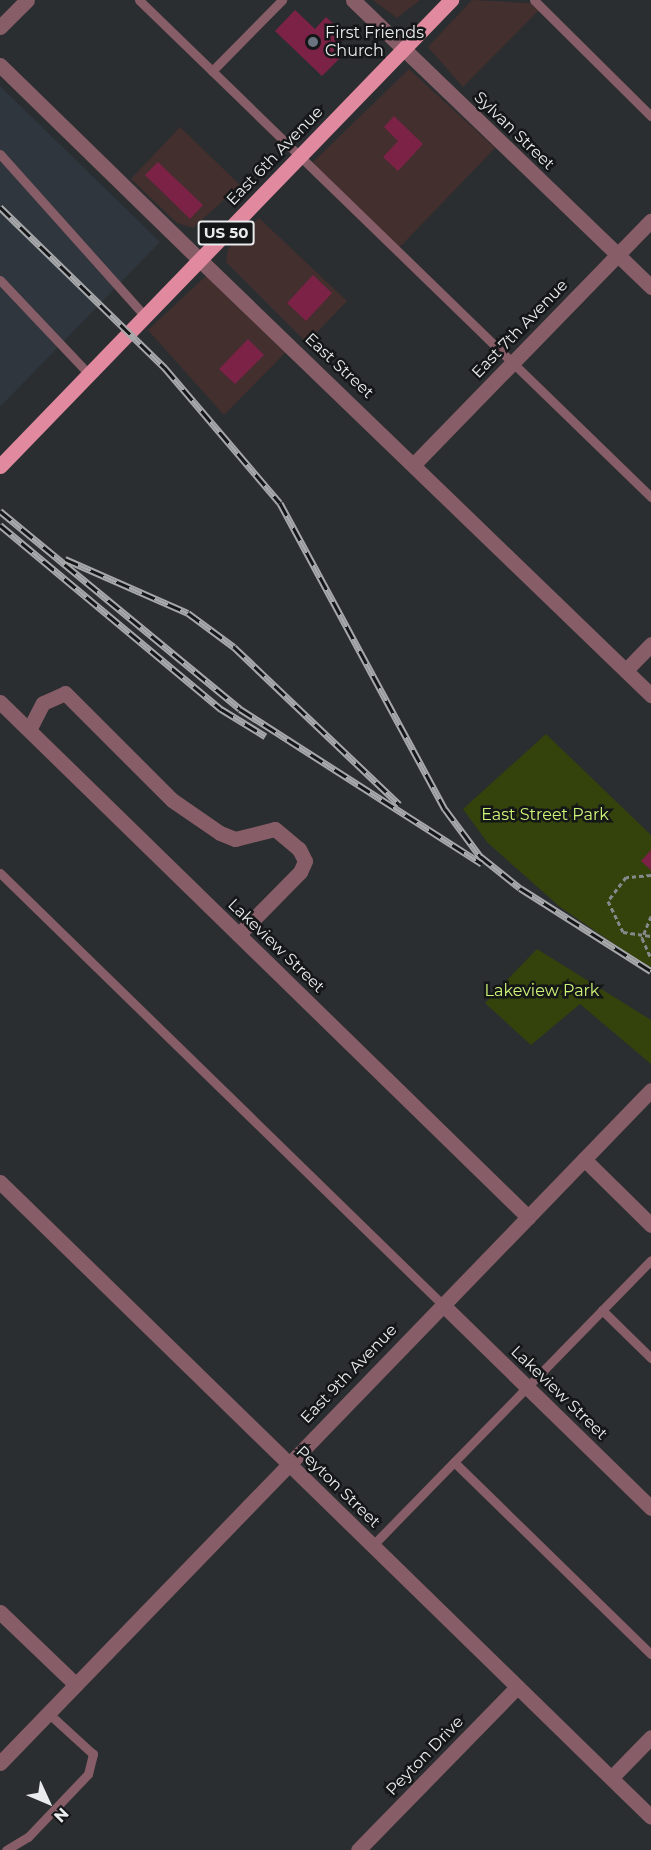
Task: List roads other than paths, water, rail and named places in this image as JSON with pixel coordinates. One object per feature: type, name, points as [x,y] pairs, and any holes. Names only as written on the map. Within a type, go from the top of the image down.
[{"type":"main road","name":"East 6th Avenue","points":[[0,466],[451,0]]},
{"type":"street","points":[[0,27],[27,0]]},
{"type":"street","name":"Sylvan Street","points":[[353,0],[651,287]]},
{"type":"street","name":"East Street","points":[[0,65],[200,260],[416,462],[651,695]]},
{"type":"street","name":"East 7th Avenue","points":[[416,462],[651,220]]},
{"type":"street","points":[[626,670],[651,644]]},
{"type":"street","points":[[29,730],[43,703],[65,693],[172,800],[220,833],[235,839],[275,829],[299,849],[305,861],[300,872],[238,934]]},
{"type":"street","name":"Lakeview Street","points":[[0,702],[528,1217]]},
{"type":"street","name":"East 9th Avenue","points":[[0,1763],[651,1090]]},
{"type":"street","points":[[584,1159],[651,1225]]},
{"type":"street","name":"Peyton Street","points":[[0,1182],[651,1817]]},
{"type":"street","name":"Lakeview Street","points":[[442,1304],[651,1508]]},
{"type":"street","points":[[0,1612],[76,1685]]},
{"type":"street","name":"Peyton Drive","points":[[358,1850],[517,1687]]},
{"type":"street","points":[[611,1778],[651,1737]]},
{"type":"lane","points":[[139,0],[651,497]]},
{"type":"lane","points":[[212,71],[282,0]]},
{"type":"lane","points":[[534,0],[651,116]]},
{"type":"lane","points":[[0,154],[145,316]]},
{"type":"lane","points":[[0,280],[89,374]]},
{"type":"lane","points":[[0,873],[442,1304]]},
{"type":"lane","points":[[372,1545],[651,1260]]},
{"type":"lane","points":[[602,1310],[651,1358]]},
{"type":"lane","points":[[454,1462],[651,1654]]},
{"type":"lane","points":[[0,1847],[6,1850],[28,1837],[88,1774],[93,1754],[48,1713]]},
{"type":"railway","points":[[0,207],[165,368],[280,503],[445,809],[480,856],[520,888],[651,971]]},
{"type":"railway","points":[[0,511],[240,709],[482,864]]},
{"type":"railway","points":[[0,525],[221,709],[265,736]]},
{"type":"railway","points":[[65,559],[188,613],[234,647],[399,804]]},
{"type":"place","name":"First Friends Church","points":[[313,42]]},
{"type":"park label","name":"East Street Park","points":[[545,815]]},
{"type":"park label","name":"Lakeview Park","points":[[542,991]]}]
